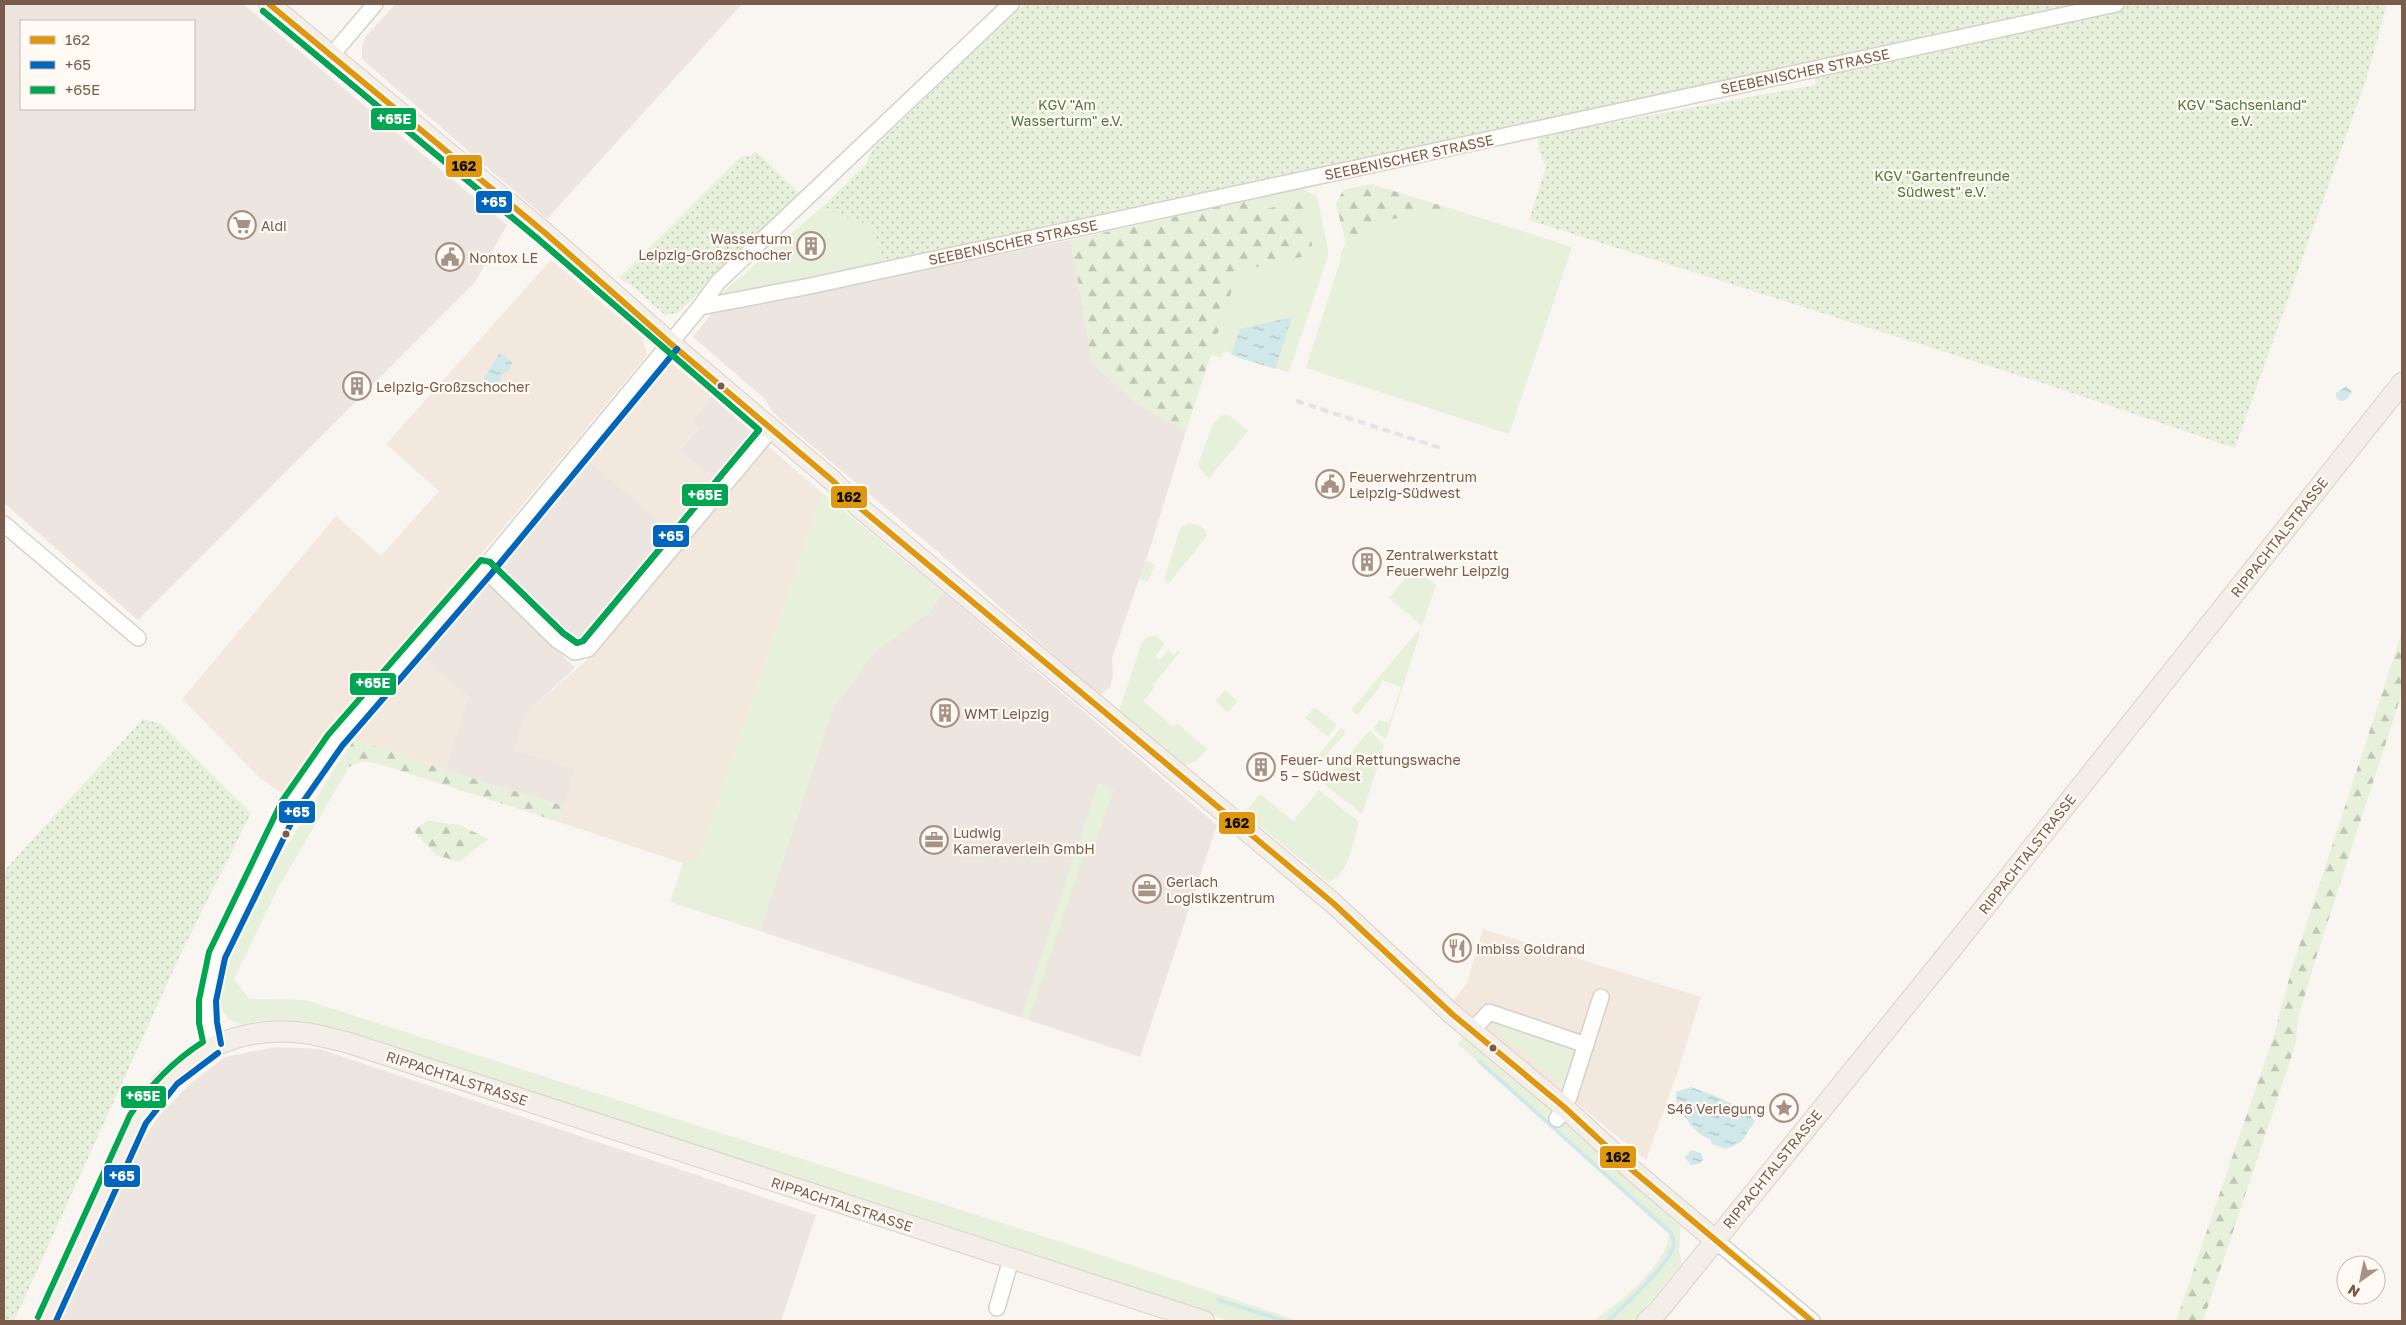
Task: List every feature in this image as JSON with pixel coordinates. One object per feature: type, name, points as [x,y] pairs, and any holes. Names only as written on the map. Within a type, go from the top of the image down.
[{"type":"main road","points":[[269,4],[544,232],[950,584],[1333,903],[1561,1113],[1715,1240]]},
{"type":"main road","name":"RIPPACHTALSTRASSE","points":[[1647,1321],[1659,1310],[1946,956],[2402,383]]},
{"type":"main road","name":"RIPPACHTALSTRASSE","points":[[46,1321],[138,1119],[153,1095],[186,1062],[213,1046],[244,1035],[274,1032],[304,1033],[346,1042],[1204,1321]]},
{"type":"street","points":[[331,56],[375,4]]},
{"type":"street","points":[[213,1046],[208,1030],[206,1006],[209,980],[217,955],[290,806],[336,741],[484,568],[700,307],[718,282],[1011,4]]},
{"type":"street","name":"SEEBENISCHER STRASSE","points":[[700,307],[820,284],[2116,4]]},
{"type":"street","points":[[484,568],[557,640],[575,652],[588,649],[771,429]]},
{"type":"street","points":[[4,524],[138,638]]},
{"type":"street","points":[[1561,1113],[1601,997]]},
{"type":"street","points":[[1473,1030],[1489,1012],[1586,1045]]},
{"type":"street","points":[[1715,1240],[1812,1321]]},
{"type":"street","points":[[997,1308],[1011,1259]]},
{"type":"shaded area","points":[[4,4],[243,4],[507,225],[475,282],[138,620],[4,503]]},
{"type":"shaded area","points":[[396,4],[742,4],[547,219],[362,59],[362,46],[366,36]]},
{"type":"shaded area","points":[[1071,240],[1092,363],[1138,404],[1186,431],[1151,545],[1112,658],[1113,675],[1110,688],[1099,695],[938,552],[785,423],[771,410],[766,400],[693,337],[712,313]]},
{"type":"shaded area","points":[[551,260],[642,337],[647,355],[302,770],[286,795],[260,778],[182,699],[336,516],[381,556],[439,491],[386,444]]},
{"type":"shaded area","points":[[670,362],[712,397],[693,421],[699,427],[680,450],[716,481],[674,533],[588,460]]},
{"type":"shaded area","points":[[712,397],[755,435],[716,481],[680,450],[699,428],[693,421]]},
{"type":"shaded area","points":[[767,445],[822,493],[697,862],[683,863],[559,822],[575,768],[514,750],[526,712],[585,662]]},
{"type":"shaded area","points":[[588,460],[674,533],[585,641],[577,645],[567,642],[497,570]]},
{"type":"shaded area","points":[[485,576],[575,668],[526,712],[514,750],[575,768],[564,806],[445,770],[469,696],[418,656]]},
{"type":"shaded area","points":[[943,592],[1217,825],[1140,1057],[760,931],[832,710],[875,651],[931,611]]},
{"type":"shaded area","points":[[418,656],[469,696],[445,770],[355,739]]},
{"type":"shaded area","points":[[1483,929],[1701,997],[1678,1071],[1646,1160],[1453,1001],[1467,983]]},
{"type":"shaded area","points":[[275,1047],[320,1049],[816,1215],[781,1321],[56,1321],[128,1161],[162,1112],[190,1084],[225,1057]]},
{"type":"green space","points":[[1023,4],[2387,4],[2367,77],[2235,448],[2046,384],[1529,220],[1546,167],[1539,151],[1538,136],[1816,85],[1811,61],[1534,124],[884,263],[870,225],[821,208],[866,164],[873,149]]},
{"type":"green space","points":[[756,151],[799,193],[678,313],[665,315],[635,288],[619,278],[741,157],[750,156]]},
{"type":"green space","points":[[1371,184],[1449,208],[1445,221],[1423,213],[1377,222],[1346,243],[1336,204],[1343,190]]},
{"type":"green space","points":[[1302,188],[1317,197],[1328,256],[1290,369],[1287,372],[1224,351],[1221,358],[1210,354],[1261,197]]},
{"type":"green space","points":[[1261,197],[1257,211],[1302,201],[1314,254],[1238,271],[1186,431],[1138,404],[1092,363],[1071,240]]},
{"type":"green space","points":[[821,208],[871,225],[884,263],[716,298]]},
{"type":"green space","points":[[1449,208],[1572,247],[1509,434],[1306,368],[1340,262],[1341,253],[1346,243],[1377,222],[1423,213],[1445,221]]},
{"type":"green space","points":[[1223,415],[1230,416],[1248,431],[1209,478],[1200,470],[1198,464],[1214,422]]},
{"type":"green space","points":[[822,493],[943,592],[931,611],[875,651],[832,710],[760,931],[670,902],[683,863],[697,861]]},
{"type":"green space","points":[[1189,523],[1198,525],[1206,531],[1206,537],[1169,583],[1164,580],[1180,529]]},
{"type":"green space","points":[[1146,561],[1155,564],[1148,582],[1139,579]]},
{"type":"green space","points":[[1414,568],[1436,585],[1422,626],[1389,598]]},
{"type":"green space","points":[[1417,632],[1420,633],[1386,739],[1375,731],[1374,727],[1379,720],[1389,723],[1401,687],[1382,680],[1379,688],[1357,715],[1351,710]]},
{"type":"green space","points":[[2402,632],[2402,693],[2314,964],[2299,1015],[2295,1046],[2203,1321],[2176,1321],[2274,1035],[2292,968]]},
{"type":"green space","points":[[1156,635],[1165,644],[1155,656],[1160,660],[1168,650],[1174,655],[1178,650],[1180,652],[1153,685],[1155,687],[1143,701],[1173,727],[1177,723],[1207,749],[1195,762],[1185,765],[1119,711],[1142,642],[1146,638]]},
{"type":"green space","points":[[1225,690],[1238,701],[1228,713],[1215,701]]},
{"type":"green space","points":[[1315,707],[1337,725],[1328,737],[1305,718]]},
{"type":"green space","points":[[143,719],[161,724],[251,813],[182,951],[14,1321],[4,1321],[4,871]]},
{"type":"green space","points":[[1341,728],[1346,732],[1319,764],[1314,760]]},
{"type":"green space","points":[[1370,730],[1384,746],[1362,814],[1324,784]]},
{"type":"green space","points":[[355,739],[445,770],[564,806],[559,822],[376,763],[362,761],[349,767],[340,760]]},
{"type":"green space","points":[[340,760],[349,767],[278,888],[234,979],[249,999],[305,1000],[1083,1249],[1299,1321],[1230,1321],[309,1024],[271,1020],[244,1024],[232,1021],[224,1014],[220,993],[221,980],[230,947],[217,955],[257,895]]},
{"type":"green space","points":[[1098,783],[1114,790],[1095,845],[1086,850],[1077,846]]},
{"type":"green space","points":[[1319,790],[1359,822],[1345,866],[1335,879],[1328,882],[1244,813],[1260,794],[1293,821]]},
{"type":"green space","points":[[428,821],[460,825],[488,839],[459,862],[436,855],[414,831]]},
{"type":"green space","points":[[1075,851],[1084,855],[1029,1020],[1021,1017]]},
{"type":"green space","points":[[1500,1021],[1580,1049],[1567,1090],[1495,1030]]},
{"type":"green space","points":[[1465,1034],[1550,1105],[1681,1224],[1679,1251],[1682,1263],[1634,1321],[1593,1321],[1640,1283],[1660,1257],[1667,1245],[1669,1234],[1458,1044]]},
{"type":"water","points":[[1292,317],[1275,369],[1231,355],[1240,329]]},
{"type":"water","points":[[499,354],[502,354],[512,362],[510,369],[501,377],[493,395],[487,392],[484,378]]},
{"type":"water","points":[[2346,386],[2352,392],[2346,400],[2340,401],[2336,397],[2336,393]]},
{"type":"water","points":[[1691,1087],[1735,1105],[1750,1115],[1755,1121],[1741,1142],[1726,1149],[1712,1144],[1710,1139],[1695,1129],[1677,1107],[1676,1092]]},
{"type":"water","points":[[1691,1150],[1701,1153],[1703,1160],[1698,1164],[1691,1165],[1685,1158]]},
{"type":"waterway","points":[[1480,1062],[1670,1232],[1674,1240],[1671,1251],[1665,1261],[1646,1284],[1608,1321]]},
{"type":"waterway","points":[[1218,1300],[1285,1321]]},
{"type":"railway","points":[[1296,401],[1444,449]]},
{"type":"transit line","name":"162","points":[[269,4],[544,232],[670,343],[833,481],[859,507],[1333,903],[1452,1014],[1564,1107],[1631,1169],[1812,1321]]},
{"type":"transit line","name":"+65","points":[[263,11],[538,239],[759,430],[583,641],[577,643],[563,633],[490,562]]},
{"type":"transit line","name":"+65E","points":[[38,1317],[130,1115],[163,1074],[203,1042],[199,1023],[199,1000],[209,952],[282,801],[328,735],[481,560],[490,562],[563,633],[577,643],[583,641],[759,430],[538,239],[263,11]]},
{"type":"transit line","name":"+65","points":[[221,1044],[216,1001],[225,958],[298,809],[342,746],[491,574],[677,349]]},
{"type":"transit line","name":"+65","points":[[56,1321],[146,1123],[177,1084],[218,1053]]},
{"type":"place","name":"Aldi","points":[[242,225]]},
{"type":"place","name":"Wasserturm Leipzig-Großzschocher","points":[[811,246]]},
{"type":"place","name":"Nontox LE","points":[[450,257]]},
{"type":"place","name":"Leipzig-Großzschocher","points":[[357,386]]},
{"type":"place","name":"Feuerwehrzentrum Leipzig-Südwest","points":[[1330,484]]},
{"type":"place","name":"Zentralwerkstatt Feuerwehr Leipzig","points":[[1367,562]]},
{"type":"place","name":"WMT Leipzig","points":[[945,713]]},
{"type":"place","name":"Feuer- und Rettungswache 5 – Südwest","points":[[1261,767]]},
{"type":"place","name":"Ludwig Kameraverleih GmbH","points":[[934,840]]},
{"type":"place","name":"Gerlach Logistikzentrum","points":[[1147,889]]},
{"type":"place","name":"Imbiss Goldrand","points":[[1457,948]]},
{"type":"place","name":"S46 Verlegung","points":[[1784,1108]]},
{"type":"park label","name":"KGV \"Am Wasserturm\" e.V.","points":[[1067,112]]},
{"type":"park label","name":"KGV \"Sachsenland\" e.V.","points":[[2242,112]]},
{"type":"park label","name":"KGV \"Gartenfreunde Südwest\" e.V.","points":[[1942,184]]}]
